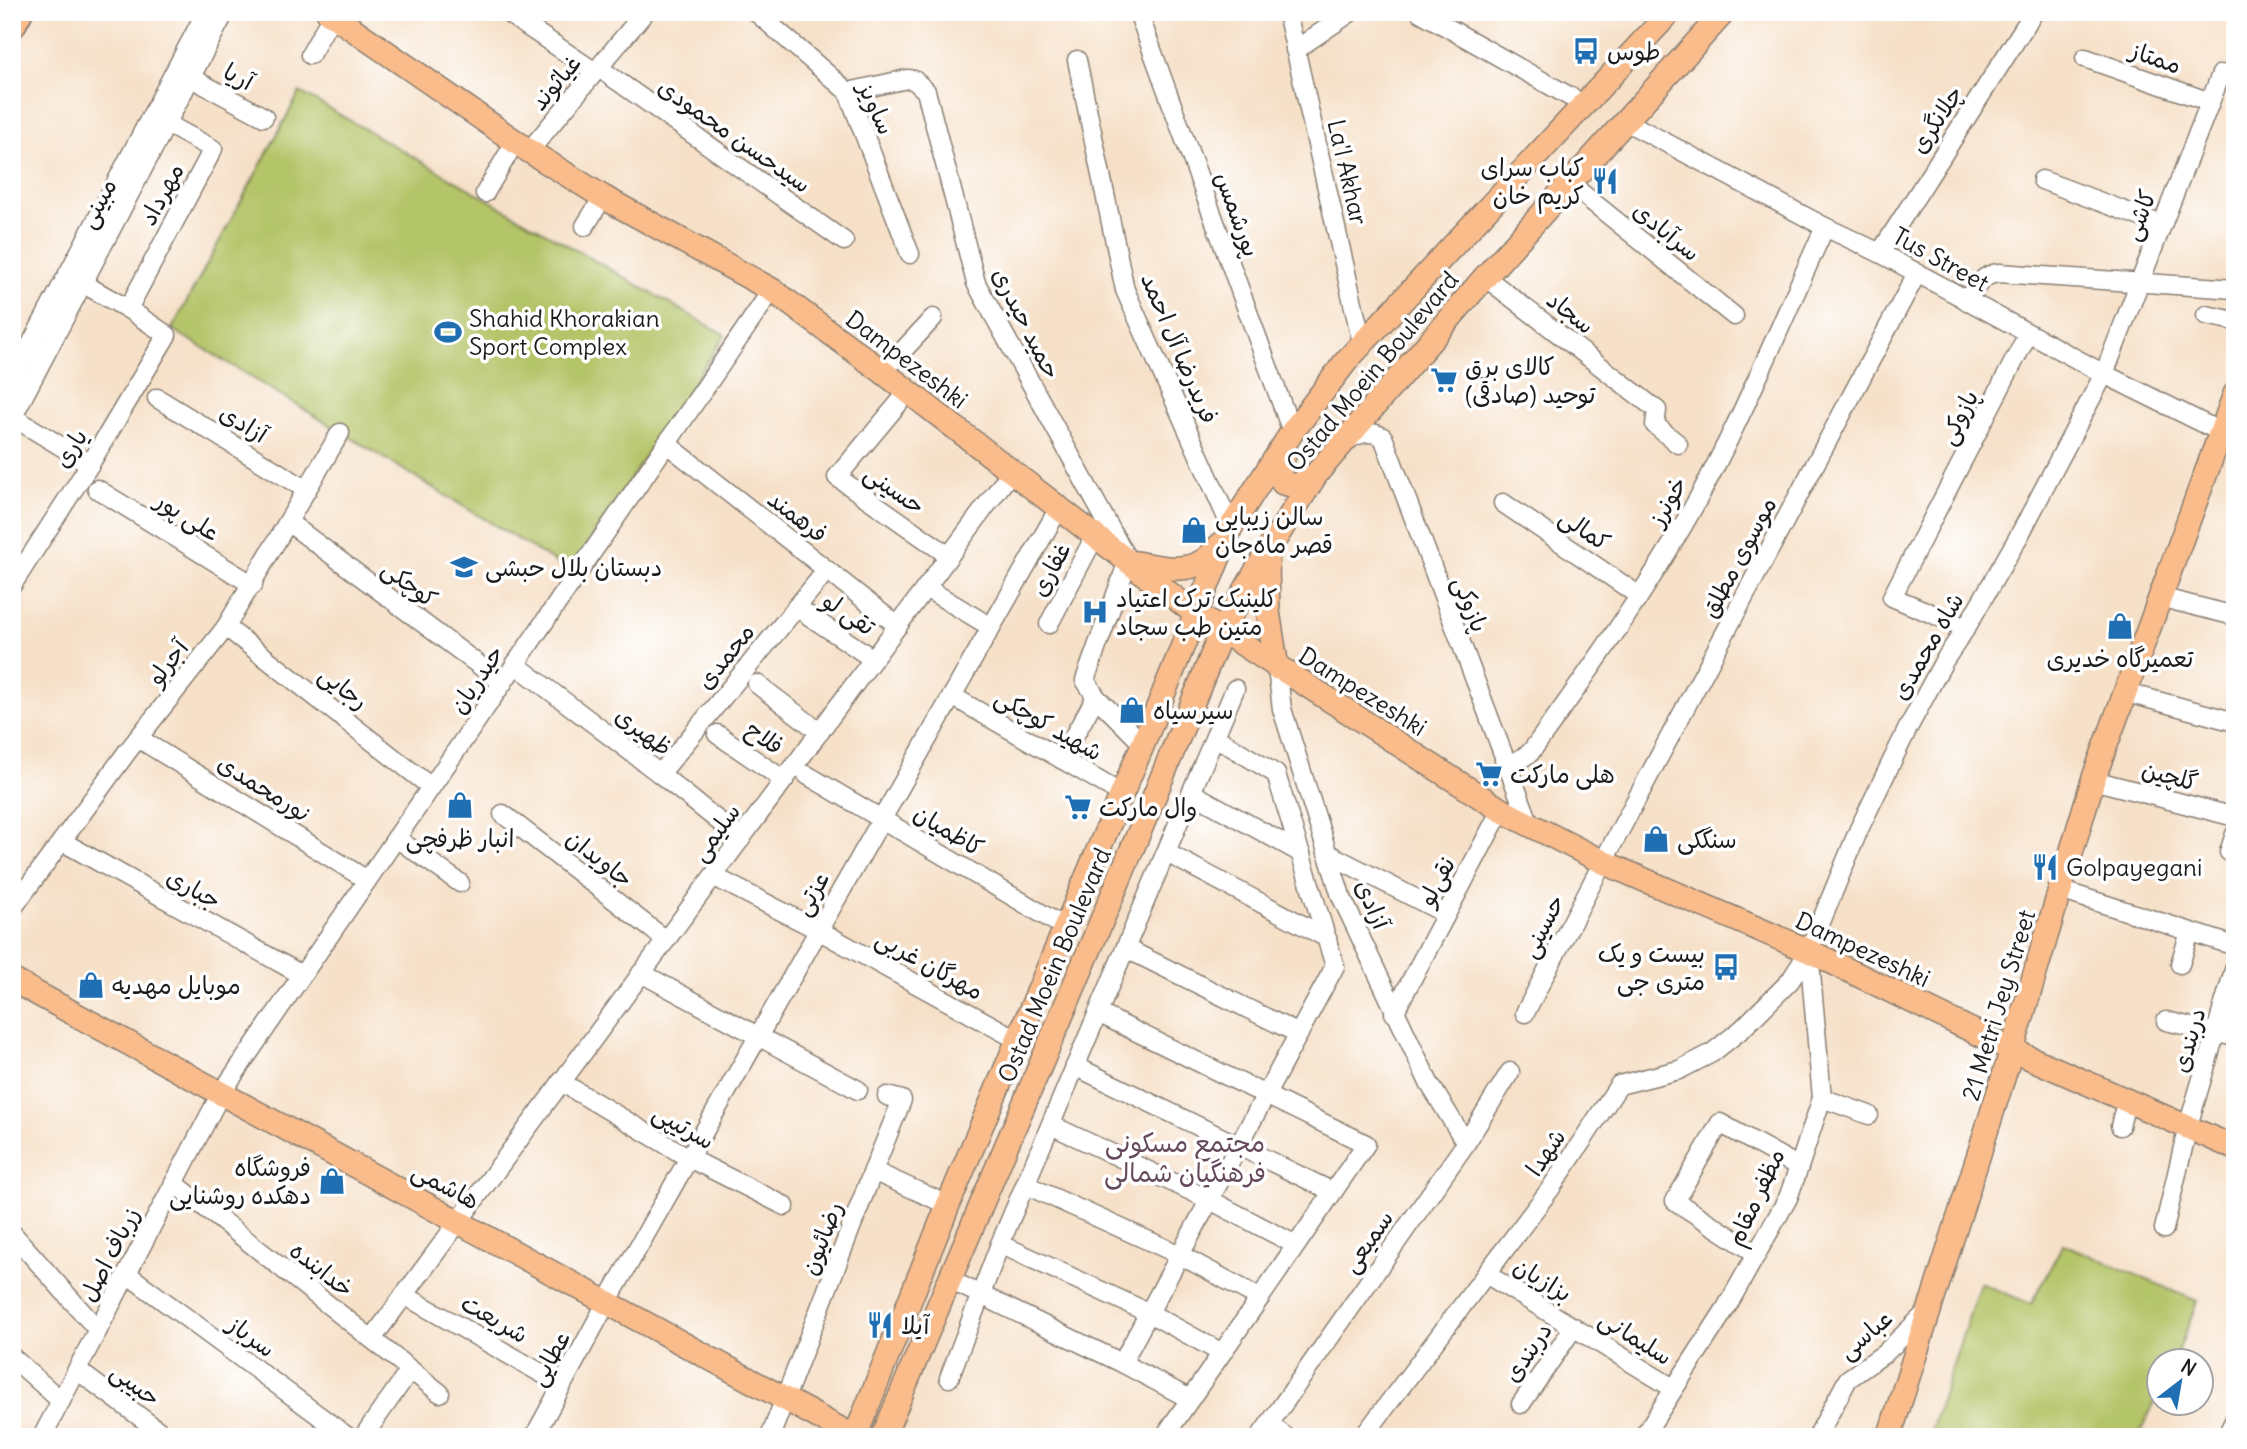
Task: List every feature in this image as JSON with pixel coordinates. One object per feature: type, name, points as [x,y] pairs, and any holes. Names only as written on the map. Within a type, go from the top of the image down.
[{"type":"highway","points":[[12,25],[19,12]]},
{"type":"main road","name":"Ostad Moein Boulevard","points":[[855,1437],[948,1205],[1143,744],[1228,534],[1292,432],[1362,343],[1670,12]]},
{"type":"main road","name":"Ostad Moein Boulevard","points":[[883,1437],[1222,631],[1267,552],[1317,473],[1485,277],[1724,12]]},
{"type":"main road","name":"Dampezeshki","points":[[332,13],[522,147],[603,197],[772,290],[908,391],[1196,614],[1501,810],[1603,862],[1809,951],[2012,1050],[2235,1148]]},
{"type":"main road","name":"21 Metri Jey Street","points":[[1889,1437],[2012,1050],[2093,780],[2159,597],[2228,435],[2235,394]]},
{"type":"main road","points":[[1292,432],[1279,469],[1283,483],[1296,486],[1317,473]]},
{"type":"main road","points":[[1128,561],[1176,568],[1187,567],[1203,561],[1228,534]]},
{"type":"main road","points":[[1267,552],[1268,611],[1277,668]]},
{"type":"main road","points":[[1122,794],[1149,809]]},
{"type":"main road","name":"هاشمی","points":[[12,980],[855,1437]]},
{"type":"street","name":"مبینی","points":[[13,418],[167,124],[206,12]]},
{"type":"street","name":"مبینی","points":[[12,380],[184,74],[225,12]]},
{"type":"street","name":"سیدحسن محمودی","points":[[506,12],[597,70],[844,241]]},
{"type":"street","name":"پورشمس","points":[[1138,12],[1292,432]]},
{"type":"street","name":"La'l Akhar","points":[[1287,12],[1362,343]]},
{"type":"street","points":[[1295,50],[1351,12]]},
{"type":"street","points":[[1420,12],[1583,104]]},
{"type":"street","name":"چلانگری","points":[[1880,253],[2034,12]]},
{"type":"street","points":[[310,55],[332,13]]},
{"type":"street","name":"غیاثوند","points":[[485,193],[522,147],[597,70],[644,13]]},
{"type":"street","name":"ساویز","points":[[768,16],[848,92],[910,254]]},
{"type":"street","name":"ممتاز","points":[[2085,58],[2210,102]]},
{"type":"street","name":"فریدرضا آل احمد","points":[[1077,60],[1125,290],[1228,534]]},
{"type":"street","name":"آریا","points":[[184,74],[264,117]]},
{"type":"street","name":"کاشی","points":[[2104,374],[2221,74]]},
{"type":"street","name":"حمید حیدری","points":[[848,92],[907,79],[921,85],[926,92],[976,284],[1128,561]]},
{"type":"street","name":"Tus Street","points":[[1625,121],[1825,227],[1880,253],[1916,275],[2104,374],[2228,435]]},
{"type":"street","name":"مهرداد","points":[[128,309],[213,149],[167,124]]},
{"type":"street","points":[[2042,180],[2162,225]]},
{"type":"street","name":"سرآبادی","points":[[1569,183],[1734,316]]},
{"type":"street","points":[[585,226],[603,197]]},
{"type":"street","name":"خونرز","points":[[1504,760],[1514,763],[1530,753],[1638,595],[1699,497],[1755,384],[1825,227]]},
{"type":"street","points":[[1967,301],[1979,283],[1990,274],[2235,289]]},
{"type":"street","name":"موسوی مطلق","points":[[1603,862],[1916,275]]},
{"type":"street","name":"سجاد","points":[[1485,277],[1657,410],[1655,425],[1678,444]]},
{"type":"street","points":[[82,283],[128,309]]},
{"type":"street","name":"حیدریان","points":[[220,1095],[772,290]]},
{"type":"street","name":"یاری","points":[[12,584],[90,464],[167,335],[128,309]]},
{"type":"street","points":[[2206,315],[2235,321]]},
{"type":"street","points":[[883,372],[933,318]]},
{"type":"street","name":"پازوکی","points":[[1966,628],[1892,597],[2028,334]]},
{"type":"street","name":"شاه محمدی","points":[[1809,951],[1859,829],[1908,728],[1944,661],[2020,536],[2104,374]]},
{"type":"street","name":"حسینی","points":[[908,391],[837,477],[949,556]]},
{"type":"street","name":"آزادی","points":[[156,398],[307,490]]},
{"type":"street","points":[[13,418],[90,464]]},
{"type":"street","name":"پازوکی","points":[[1345,441],[1367,432],[1382,437],[1530,825]]},
{"type":"street","name":"آجرلو","points":[[12,909],[138,738],[226,627],[340,433]]},
{"type":"street","name":"فرهمند","points":[[667,444],[898,626]]},
{"type":"street","name":"سلیمی","points":[[372,1339],[1011,472]]},
{"type":"street","name":"علی پور","points":[[97,489],[253,585]]},
{"type":"street","name":"کمالی","points":[[1503,503],[1638,595]]},
{"type":"street","name":"عزتی","points":[[607,1302],[1059,508]]},
{"type":"street","name":"کوچکی","points":[[288,522],[503,683]]},
{"type":"street","name":"غفاری","points":[[1049,624],[1095,536]]},
{"type":"street","points":[[1128,561],[1085,680],[1096,697],[1143,744]]},
{"type":"street","name":"محمدی","points":[[660,774],[827,570]]},
{"type":"street","points":[[926,588],[991,627]]},
{"type":"street","points":[[2159,597],[2235,616]]},
{"type":"street","name":"تقی لو","points":[[796,607],[873,659]]},
{"type":"street","name":"رجایی","points":[[226,627],[431,787]]},
{"type":"street","name":"ظهیری","points":[[516,664],[741,839]]},
{"type":"street","name":"آزادی","points":[[1277,668],[1282,709],[1341,896],[1429,1083],[1466,1143]]},
{"type":"street","points":[[757,684],[820,732]]},
{"type":"street","points":[[949,1378],[1000,1244],[1236,690]]},
{"type":"street","points":[[2124,692],[2235,722]]},
{"type":"street","name":"شهید کوچکی","points":[[952,696],[1122,794]]},
{"type":"street","points":[[1061,759],[1096,697]]},
{"type":"street","name":"فلاح","points":[[717,734],[784,780]]},
{"type":"street","points":[[1122,1363],[1335,966],[1276,774],[1216,737]]},
{"type":"street","name":"نورمحمدی","points":[[138,738],[367,880]]},
{"type":"street","name":"کاظمیان","points":[[807,775],[1066,928]]},
{"type":"street","name":"گلچین","points":[[2093,780],[2235,817]]},
{"type":"street","points":[[1192,793],[1301,853]]},
{"type":"street","name":"نقی‌لو","points":[[1394,1013],[1501,810]]},
{"type":"street","name":"جاویدان","points":[[503,814],[666,940]]},
{"type":"street","points":[[396,838],[460,883]]},
{"type":"street","name":"جباری","points":[[63,842],[302,975]]},
{"type":"street","points":[[1167,853],[1327,938]]},
{"type":"street","points":[[1327,853],[1446,914]]},
{"type":"street","name":"حسینی","points":[[1525,1013],[1603,862]]},
{"type":"street","name":"مهرگان غربی","points":[[713,876],[818,930],[1018,1040]]},
{"type":"street","points":[[2060,890],[2235,946]]},
{"type":"street","points":[[2180,964],[2190,932]]},
{"type":"street","points":[[1126,949],[1299,1034]]},
{"type":"street","name":"مظفر مقام","points":[[1643,1437],[1726,1308],[1788,1198],[1799,1167],[1822,1098],[1809,951]]},
{"type":"street","name":"شهدا","points":[[1363,1437],[1551,1188],[1619,1085],[1679,1070],[1712,1053],[1742,1029],[1790,981],[1809,951]]},
{"type":"street","name":"دربندی","points":[[2164,1229],[2188,1126],[2235,967]]},
{"type":"street","points":[[641,973],[858,1090]]},
{"type":"street","points":[[1100,1014],[1366,1144],[1164,1437]]},
{"type":"street","points":[[2166,1021],[2235,1037]]},
{"type":"street","points":[[1075,1066],[1240,1144],[1332,1192]]},
{"type":"street","name":"سمیعی","points":[[1264,1431],[1466,1143],[1510,1072]]},
{"type":"street","name":"سرتیپی","points":[[561,1082],[689,1158],[785,1206]]},
{"type":"street","name":"زرباف اصل","points":[[42,1437],[220,1095]]},
{"type":"street","name":"رضائیون","points":[[769,1437],[902,1100],[887,1096]]},
{"type":"street","points":[[1822,1098],[1869,1115]]},
{"type":"street","points":[[2120,1126],[2127,1099]]},
{"type":"street","points":[[1757,1254],[1675,1201],[1720,1123],[1799,1167]]},
{"type":"street","points":[[1051,1125],[1209,1200],[1296,1245]]},
{"type":"street","points":[[873,1171],[948,1205]]},
{"type":"street","name":"خدابنده","points":[[174,1183],[440,1393]]},
{"type":"street","points":[[1027,1185],[1180,1255],[1260,1298]]},
{"type":"street","points":[[12,1233],[98,1330]]},
{"type":"street","points":[[1000,1244],[1149,1313],[1222,1353]]},
{"type":"street","name":"سرباز","points":[[127,1274],[348,1437]]},
{"type":"street","name":"بزازیان","points":[[1486,1274],[1574,1327]]},
{"type":"street","points":[[948,1279],[1190,1399]]},
{"type":"street","name":"شریعت","points":[[404,1295],[562,1385]]},
{"type":"street","name":"عطایی","points":[[534,1437],[607,1302]]},
{"type":"street","name":"عباسی","points":[[1817,1437],[1848,1379],[1885,1353],[1930,1309]]},
{"type":"street","name":"دربندی","points":[[1521,1404],[1574,1327]]},
{"type":"street","name":"سلیمانی","points":[[1574,1327],[1673,1388]]},
{"type":"street","points":[[12,1357],[61,1401]]},
{"type":"street","name":"حبیبی","points":[[77,1370],[167,1437]]},
{"type":"street","points":[[363,1437],[410,1370]]},
{"type":"street","points":[[2226,1437],[2235,1419]]},
{"type":"street","points":[[1264,1431],[1286,1437]]},
{"type":"green space","name":"Shahid Khorakian Sport Complex","points":[[300,92],[725,335],[570,571],[172,329]]},
{"type":"green space","points":[[2063,1244],[2197,1301],[2180,1348],[2146,1348],[2147,1418],[2138,1437],[1929,1437],[1980,1283],[2031,1304]]},
{"type":"place","name":"طوس","points":[[1586,51]]},
{"type":"place","name":"کباب سرای کریم خان","points":[[1605,181]]},
{"type":"place","name":"Shahid Khorakian Sport Complex","points":[[448,332]]},
{"type":"place","name":"کالای برق توحید (صادقی)","points":[[1444,380]]},
{"type":"place","name":"سالن زیبایی قصر ماه‌جان","points":[[1194,530]]},
{"type":"place","name":"دبستان بلال حبشی","points":[[464,567]]},
{"type":"place","name":"کلینیک ترک اعتیاد متین طب سجاد","points":[[1095,612]]},
{"type":"place","name":"تعمیرگاه خدیری","points":[[2120,626]]},
{"type":"place","name":"سیرسیاه","points":[[1132,710]]},
{"type":"place","name":"هلی مارکت","points":[[1489,774]]},
{"type":"place","name":"انبار ظرفچی","points":[[460,805]]},
{"type":"place","name":"وال مارکت","points":[[1078,807]]},
{"type":"place","name":"سنگکی","points":[[1656,839]]},
{"type":"place","name":"Golpayegani","points":[[2045,867]]},
{"type":"place","name":"بیست و یک متری جی","points":[[1726,967]]},
{"type":"place","name":"موبایل مهدیه","points":[[91,985]]},
{"type":"place","name":"فروشگاه دهکده روشنایی","points":[[332,1181]]},
{"type":"place","name":"آیلا","points":[[880,1325]]},
{"type":"district","name":"مجتمع مسکونی فرهنگیان شمالی","points":[[1185,1157]]}]
